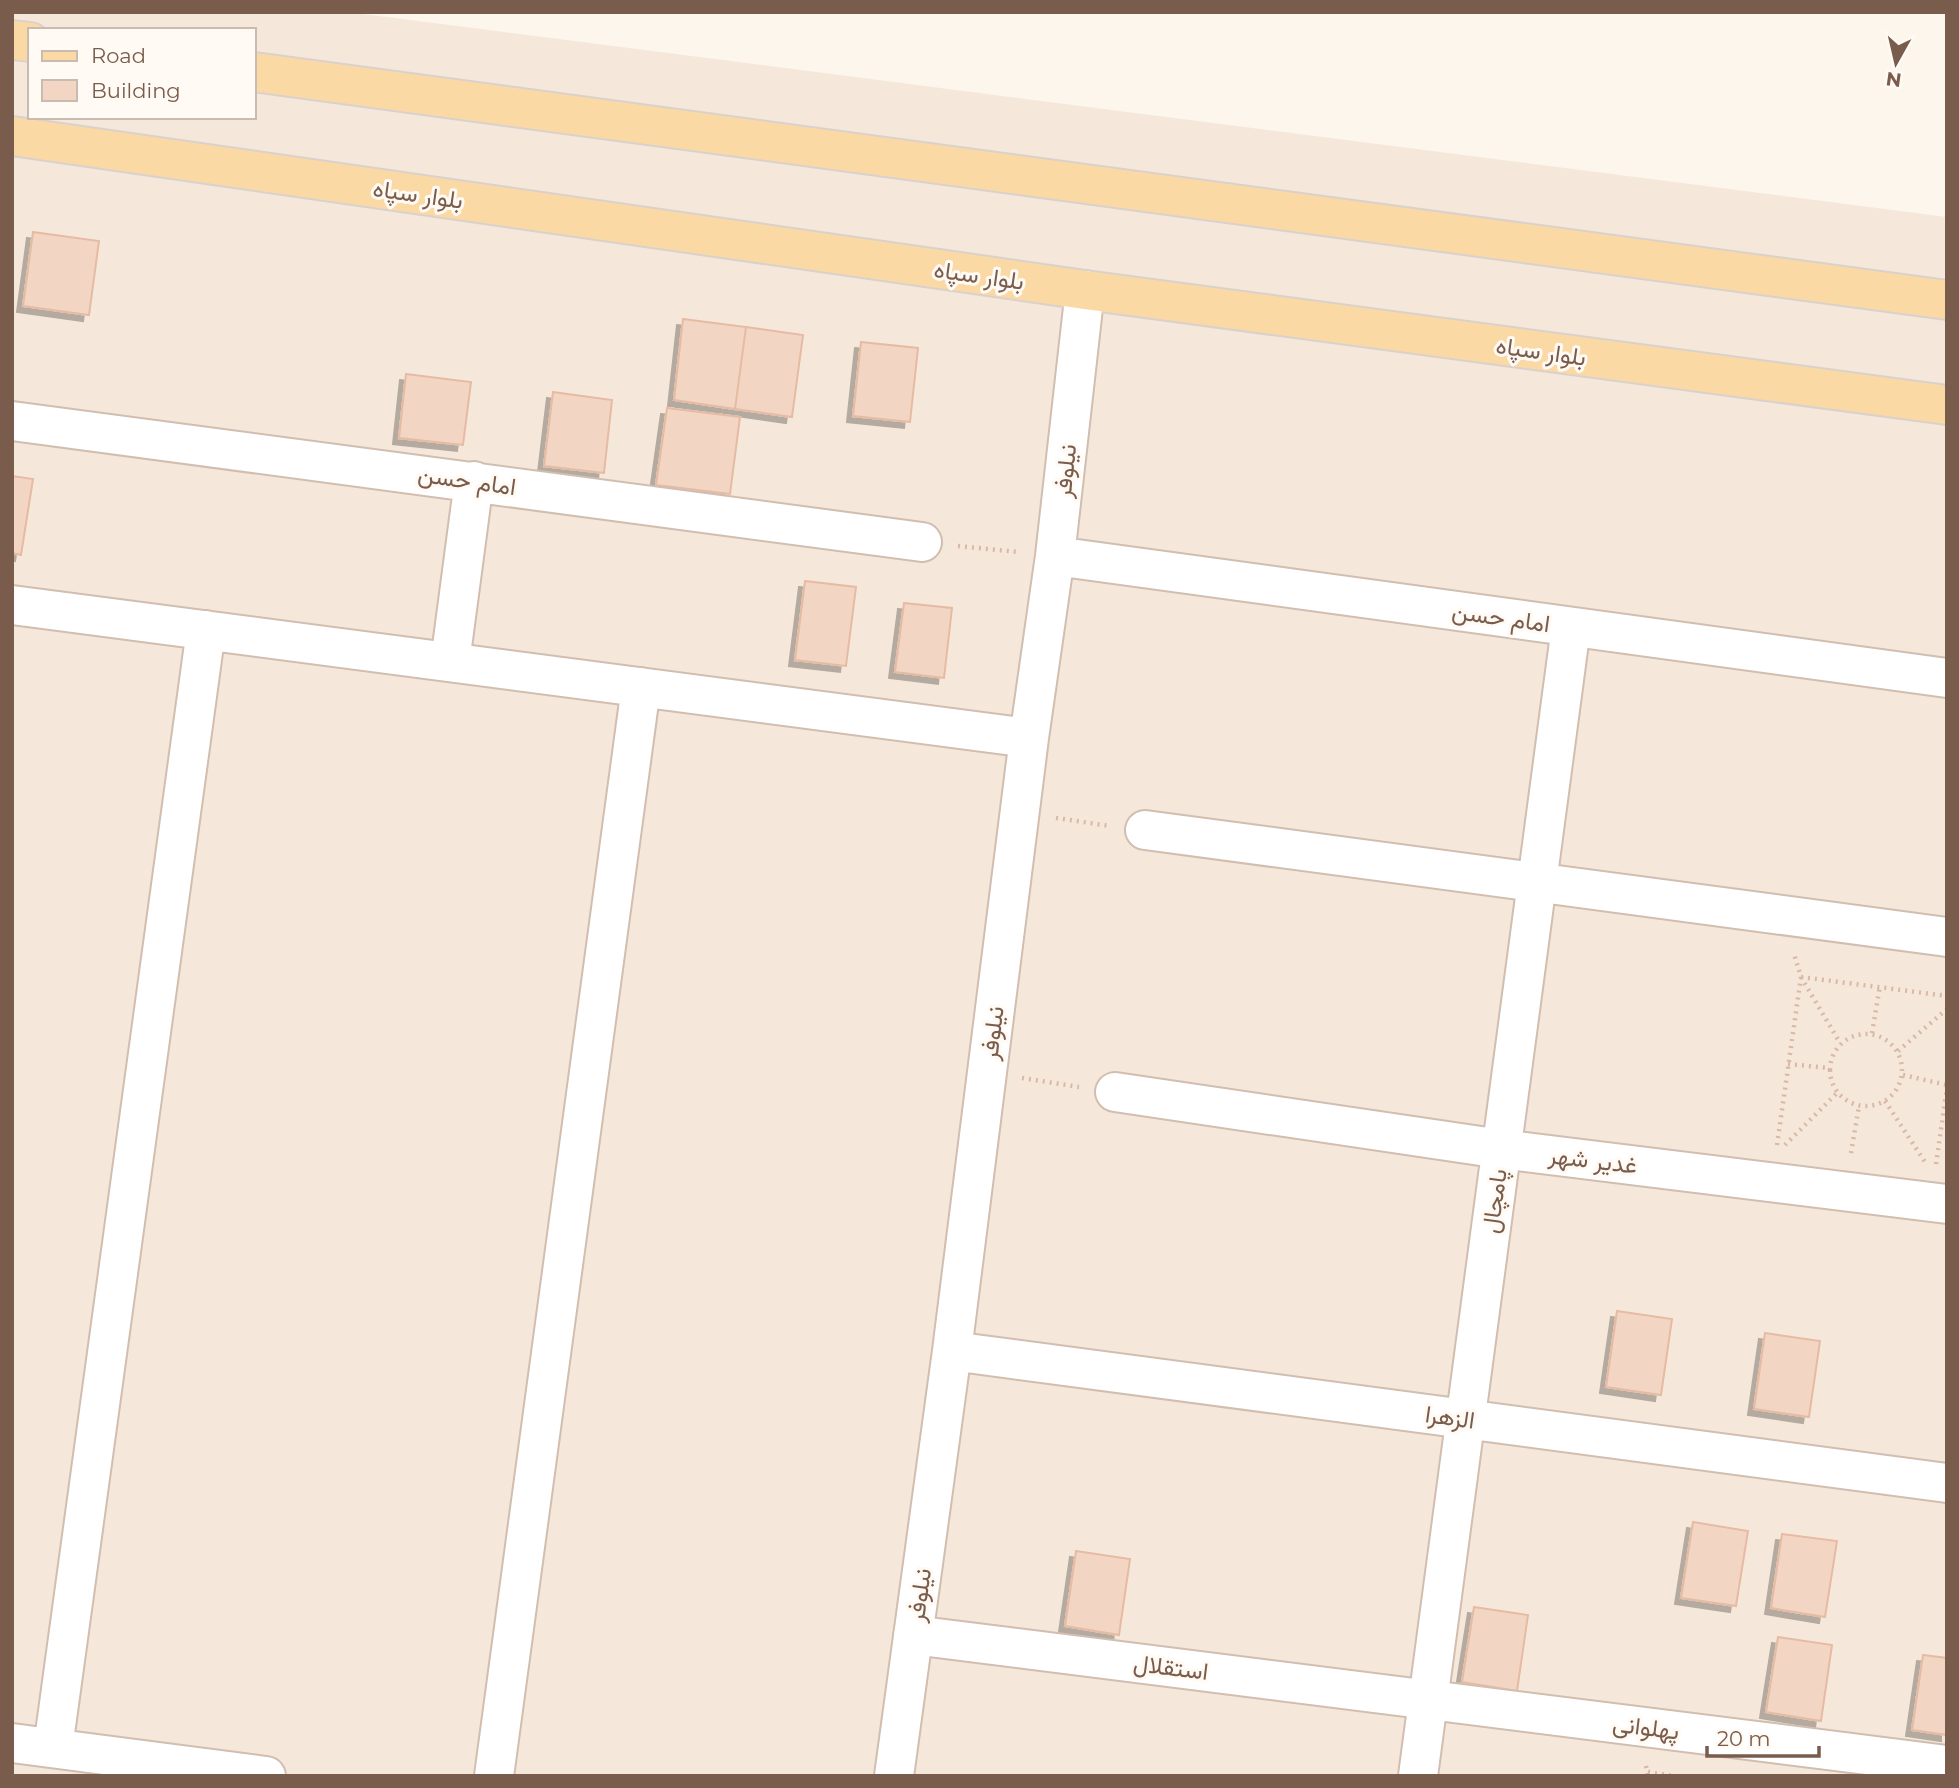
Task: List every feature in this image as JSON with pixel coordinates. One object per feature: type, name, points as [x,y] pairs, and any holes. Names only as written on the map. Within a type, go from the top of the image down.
[{"type":"main road","points":[[256,72],[1947,300]]},
{"type":"main road","name":"بلوار سپاه","points":[[12,136],[1085,290],[1947,405]]},
{"type":"street","name":"نیلوفر","points":[[894,1776],[1055,556],[1085,290]]},
{"type":"street","name":"امام حسن","points":[[12,421],[922,542]]},
{"type":"street","points":[[450,662],[474,481]]},
{"type":"street","name":"امام حسن","points":[[1055,556],[1947,678]]},
{"type":"street","points":[[12,605],[1029,738]]},
{"type":"street","name":"پامچال","points":[[1418,1776],[1571,627]]},
{"type":"street","points":[[53,1748],[206,630]]},
{"type":"street","points":[[495,1776],[641,687]]},
{"type":"street","points":[[1145,830],[1947,937]]},
{"type":"street","name":"غدیر شهر","points":[[1115,1092],[1501,1149],[1940,1189]]},
{"type":"street","name":"الزهرا","points":[[952,1351],[1947,1483]]},
{"type":"street","name":"استقلال","points":[[913,1634],[1428,1700]]},
{"type":"street","name":"پهلوانی","points":[[1428,1700],[1947,1766]]},
{"type":"street","points":[[12,1743],[265,1776]]},
{"type":"path","points":[[922,542],[1055,556]]},
{"type":"path","points":[[1020,813],[1145,830]]},
{"type":"path","points":[[1783,916],[1801,977],[1840,1043]]},
{"type":"path","points":[[1801,977],[1947,996]]},
{"type":"path","points":[[1801,977],[1776,1153],[1837,1093]]},
{"type":"path","points":[[1872,1034],[1880,986]]},
{"type":"path","points":[[1898,1051],[1947,1009]]},
{"type":"path","points":[[1855,1034],[1872,1034],[1887,1039],[1898,1051],[1902,1075],[1897,1090],[1885,1101],[1873,1106],[1859,1106],[1837,1093],[1830,1082],[1829,1068],[1832,1054],[1840,1043],[1855,1034]]},
{"type":"path","points":[[1788,1064],[1829,1068]]},
{"type":"path","points":[[987,1073],[1115,1092]]},
{"type":"path","points":[[1902,1075],[1947,1086],[1940,1189]]},
{"type":"path","points":[[1885,1101],[1927,1164]]},
{"type":"path","points":[[1850,1160],[1859,1106]]},
{"type":"path","points":[[1652,1776],[1648,1772],[1674,1776]]},
{"type":"shaded area","points":[[12,12],[348,12],[1947,217],[1947,1776],[12,1776]]},
{"type":"building","points":[[33,232],[99,241],[89,315],[23,306]]},
{"type":"building","points":[[683,319],[746,327],[735,409],[674,400]]},
{"type":"building","points":[[746,327],[803,335],[792,417],[735,409]]},
{"type":"building","points":[[861,342],[918,348],[910,422],[853,416]]},
{"type":"building","points":[[406,374],[471,382],[463,445],[399,438]]},
{"type":"building","points":[[553,392],[612,400],[604,473],[544,466]]},
{"type":"building","points":[[667,408],[740,417],[730,494],[656,485]]},
{"type":"building","points":[[12,476],[33,479],[21,555],[12,553]]},
{"type":"building","points":[[805,581],[856,587],[846,666],[795,660]]},
{"type":"building","points":[[904,603],[952,608],[944,678],[895,672]]},
{"type":"building","points":[[1617,1311],[1672,1319],[1661,1395],[1606,1387]]},
{"type":"building","points":[[1765,1333],[1820,1341],[1809,1417],[1754,1409]]},
{"type":"building","points":[[1693,1522],[1748,1531],[1736,1606],[1681,1598]]},
{"type":"building","points":[[1782,1534],[1837,1541],[1825,1617],[1771,1608]]},
{"type":"building","points":[[1076,1551],[1130,1559],[1119,1635],[1065,1626]]},
{"type":"building","points":[[1474,1607],[1528,1615],[1517,1691],[1462,1682]]},
{"type":"building","points":[[1778,1637],[1832,1645],[1821,1721],[1766,1712]]},
{"type":"building","points":[[1923,1655],[1947,1658],[1947,1735],[1912,1730]]}]
